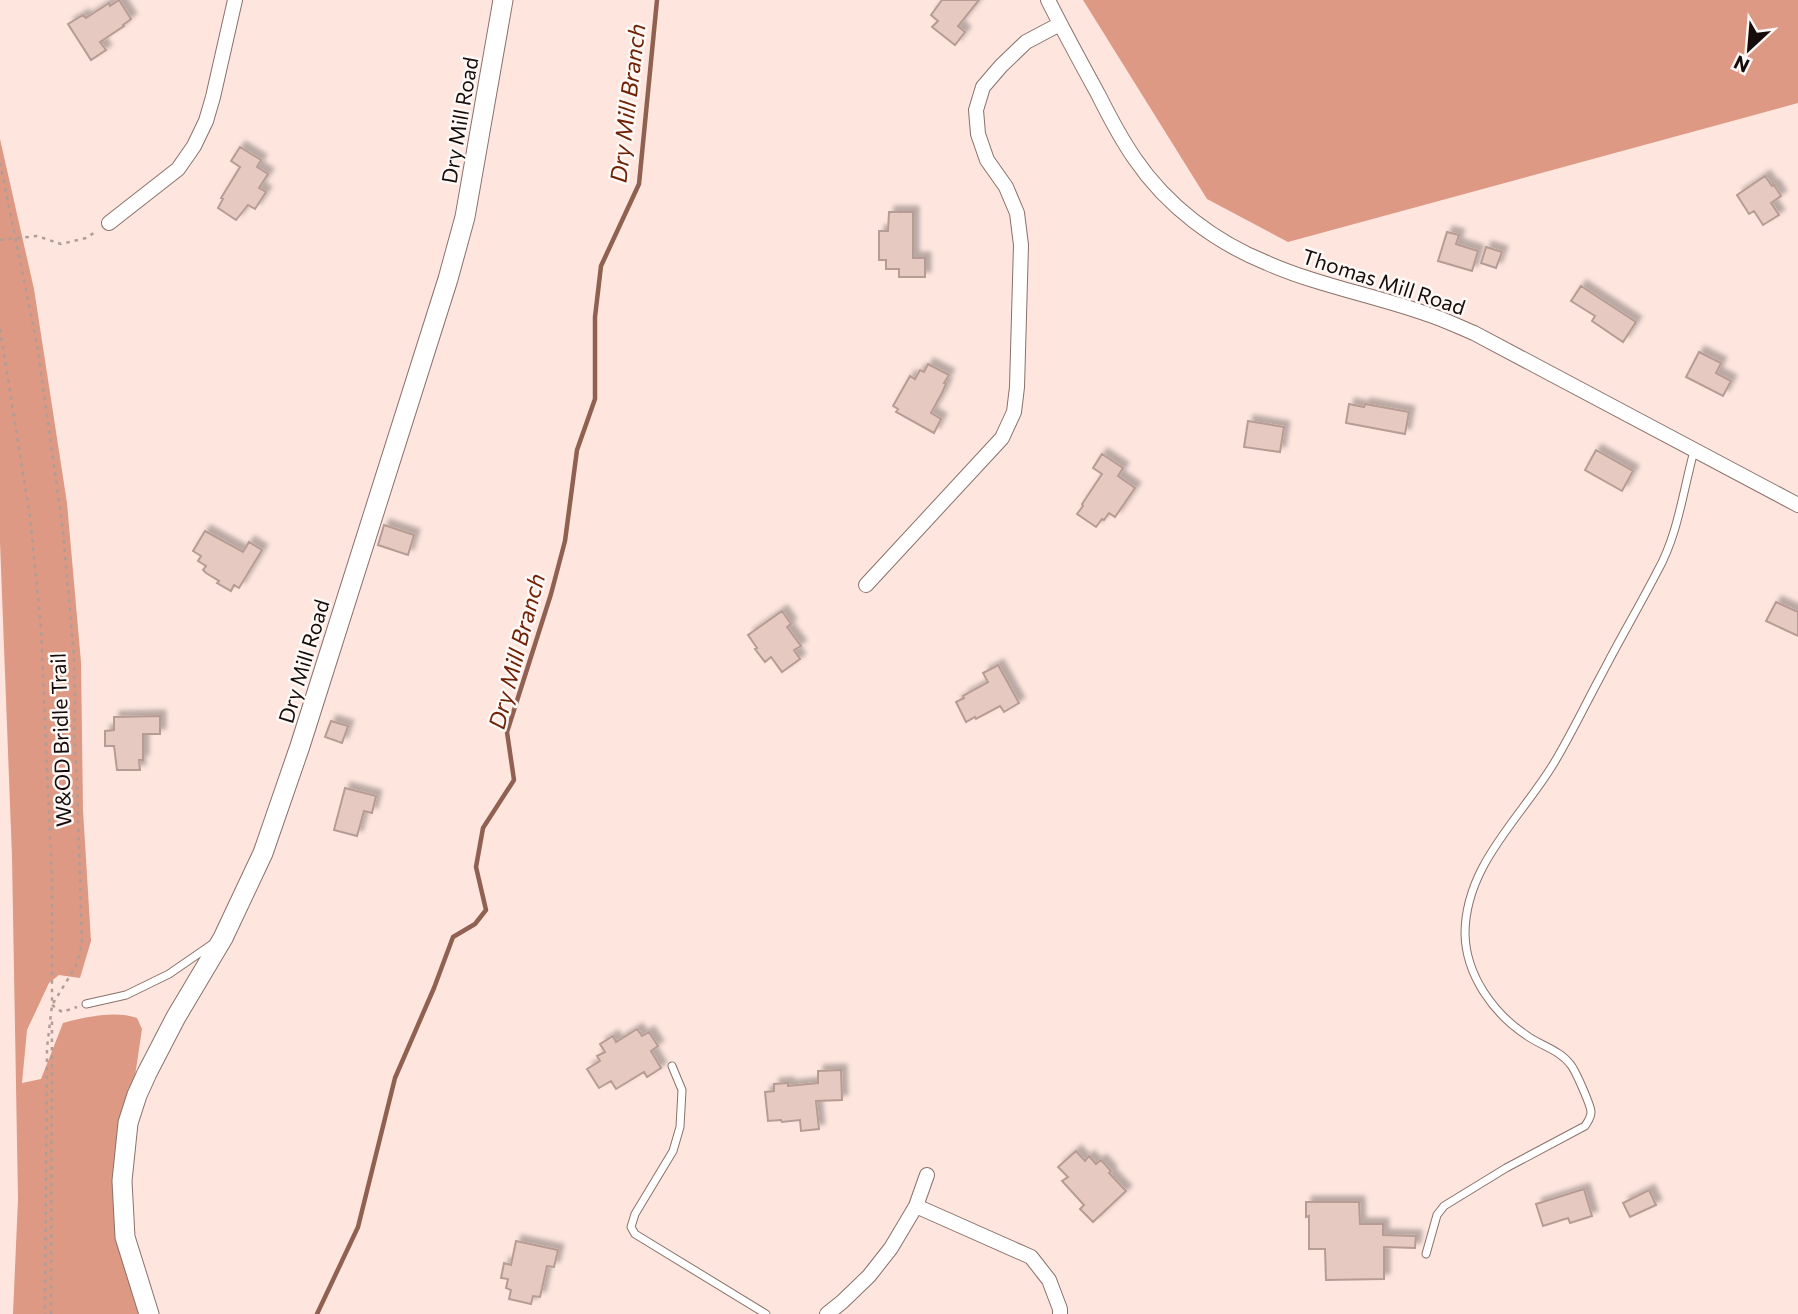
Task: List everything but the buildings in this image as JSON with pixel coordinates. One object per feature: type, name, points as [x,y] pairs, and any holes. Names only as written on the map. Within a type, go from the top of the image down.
[{"type":"street","points":[[109,223],[178,169],[194,146],[206,121],[213,97],[235,0]]},
{"type":"street","name":"Dry Mill Road","points":[[149,1314],[125,1237],[122,1181],[128,1123],[147,1073],[223,937],[263,853],[300,746],[448,279],[465,217],[503,0]]},
{"type":"street","name":"Thomas Mill Road","points":[[1048,0],[1135,160],[1175,204],[1209,232],[1238,251],[1269,264],[1427,313],[1474,333],[1798,505]]},
{"type":"street","points":[[866,586],[1002,438],[1014,412],[1018,370],[1021,245],[1017,213],[1006,187],[987,160],[978,134],[976,110],[984,87],[1001,66],[1026,42],[1060,24]]},
{"type":"street","points":[[827,1314],[869,1276],[891,1248],[916,1206],[928,1175]]},
{"type":"street","points":[[916,1206],[1031,1258],[1049,1280],[1060,1314]]},
{"type":"lane","points":[[1426,1254],[1437,1215],[1444,1206],[1506,1168],[1586,1126],[1591,1117],[1591,1108],[1570,1063],[1526,1036],[1506,1020],[1478,982],[1469,959],[1465,935],[1468,907],[1475,884],[1488,858],[1553,765],[1659,570],[1672,537],[1694,451]]},
{"type":"lane","points":[[86,1004],[126,995],[169,974],[223,937]]},
{"type":"lane","points":[[672,1066],[682,1090],[680,1127],[673,1151],[635,1214],[631,1227],[635,1234],[766,1314]]},
{"type":"path","name":"W&OD Bridle Trail","points":[[0,163],[39,358],[62,531],[74,657],[82,944],[76,966],[52,1005],[47,1060],[45,1314]]},
{"type":"path","points":[[0,240],[37,236],[61,244],[86,238],[109,223]]},
{"type":"path","points":[[0,328],[30,517],[41,628],[52,881],[51,1314]]},
{"type":"path","points":[[52,1005],[62,1012],[86,1004]]},
{"type":"shaded area","points":[[1083,0],[1798,0],[1798,103],[1288,242],[1207,199]]},
{"type":"shaded area","points":[[0,139],[34,289],[67,503],[81,662],[83,810],[91,941],[80,978],[59,975],[49,983],[27,1030],[22,1083],[41,1079],[63,1023],[110,1014],[137,1018],[142,1029],[122,1181],[149,1314],[13,1314],[18,1199],[12,857],[0,542]]},
{"type":"waterway","name":"Dry Mill Branch","points":[[317,1314],[358,1227],[395,1078],[453,937],[475,924],[486,910],[476,867],[483,828],[514,780],[507,732],[551,594],[565,541],[577,450],[595,399],[595,317],[601,266],[639,184],[657,0]]}]
